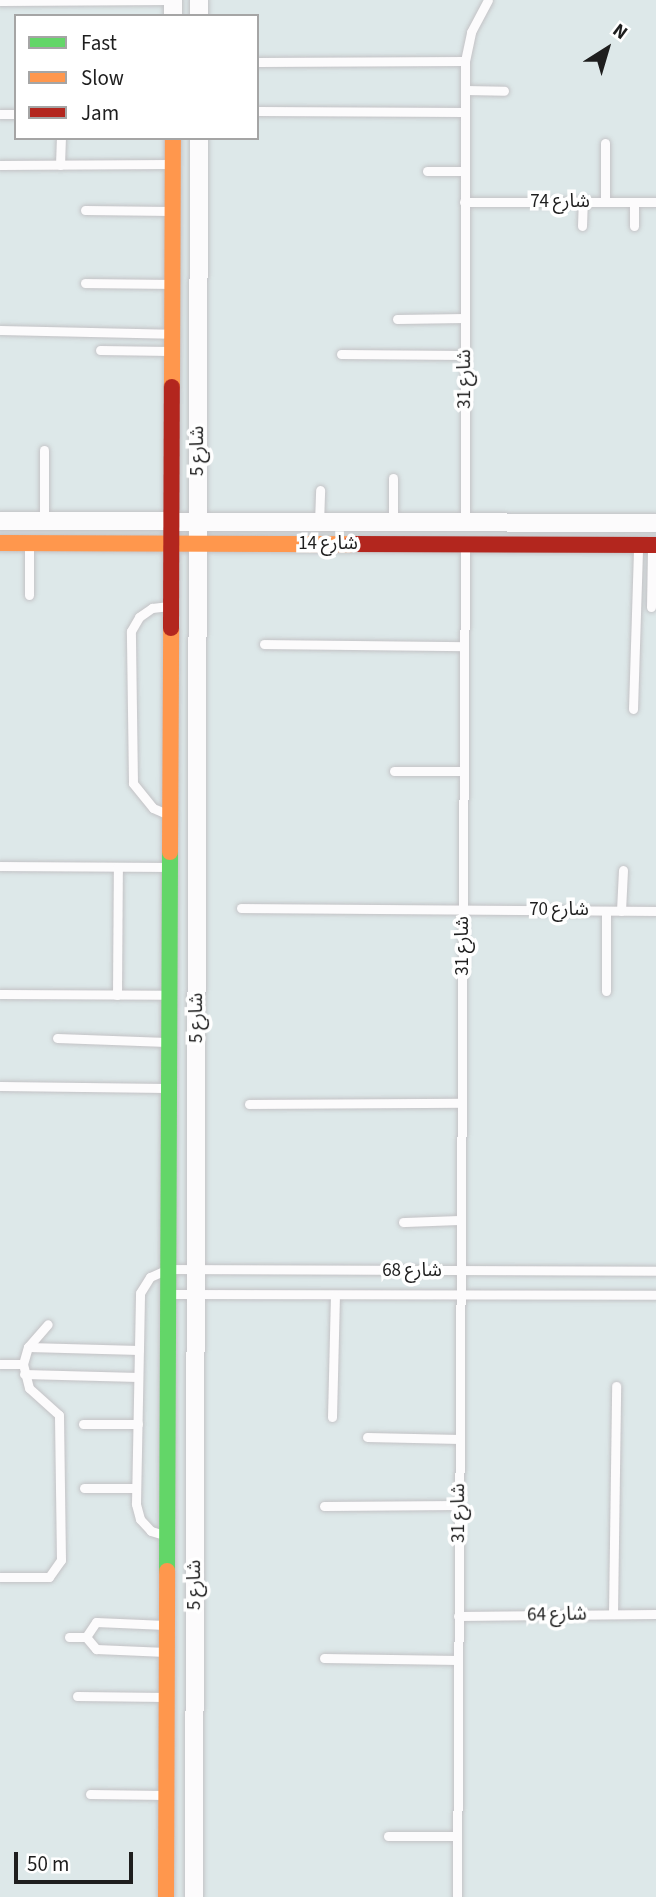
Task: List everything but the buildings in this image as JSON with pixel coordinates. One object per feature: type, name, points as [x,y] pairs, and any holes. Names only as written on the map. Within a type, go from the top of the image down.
[{"type":"street","name":"شارع 5","points":[[166,1897],[173,140]]},
{"type":"street","name":"شارع 5","points":[[194,1897],[199,140]]},
{"type":"street","name":"شارع 14","points":[[0,521],[656,523]]},
{"type":"street","name":"شارع 14","points":[[0,543],[649,545]]},
{"type":"lane","points":[[0,1],[173,0]]},
{"type":"lane","name":"شارع 31","points":[[457,1897],[465,90],[466,61],[483,2]]},
{"type":"lane","points":[[259,62],[466,61]]},
{"type":"lane","points":[[465,90],[504,91]]},
{"type":"lane","points":[[259,111],[465,112]]},
{"type":"lane","points":[[61,140],[61,165]]},
{"type":"lane","points":[[605,143],[605,202]]},
{"type":"lane","points":[[0,165],[173,164]]},
{"type":"lane","points":[[427,172],[465,171]]},
{"type":"lane","name":"شارع 74","points":[[464,202],[656,202]]},
{"type":"lane","points":[[582,226],[583,202]]},
{"type":"lane","points":[[634,202],[634,226]]},
{"type":"lane","points":[[85,210],[172,211]]},
{"type":"lane","points":[[85,283],[172,285]]},
{"type":"lane","points":[[397,319],[465,318]]},
{"type":"lane","points":[[0,330],[172,334]]},
{"type":"lane","points":[[100,350],[172,351]]},
{"type":"lane","points":[[341,354],[465,355]]},
{"type":"lane","points":[[44,450],[44,521]]},
{"type":"lane","points":[[393,478],[393,523]]},
{"type":"lane","points":[[319,523],[320,490]]},
{"type":"lane","points":[[29,543],[29,595]]},
{"type":"lane","points":[[649,545],[652,607]]},
{"type":"lane","points":[[633,709],[649,545]]},
{"type":"lane","points":[[170,815],[153,808],[133,783],[131,631],[139,617],[152,608],[171,606]]},
{"type":"lane","points":[[264,644],[464,646]]},
{"type":"lane","points":[[394,771],[463,771]]},
{"type":"lane","points":[[0,866],[170,867]]},
{"type":"lane","points":[[117,995],[118,867]]},
{"type":"lane","points":[[621,911],[623,870]]},
{"type":"lane","name":"شارع 70","points":[[242,908],[656,911]]},
{"type":"lane","points":[[606,911],[606,991]]},
{"type":"lane","points":[[0,994],[169,995]]},
{"type":"lane","points":[[57,1038],[169,1042]]},
{"type":"lane","points":[[0,1086],[169,1088]]},
{"type":"lane","points":[[249,1104],[462,1103]]},
{"type":"lane","points":[[403,1222],[461,1220]]},
{"type":"lane","points":[[167,1536],[151,1531],[141,1519],[136,1488],[140,1293],[150,1277],[168,1269]]},
{"type":"lane","name":"شارع 68","points":[[168,1269],[656,1271]]},
{"type":"lane","name":"شارع 68","points":[[168,1294],[656,1295]]},
{"type":"lane","points":[[332,1417],[335,1295]]},
{"type":"lane","points":[[0,1577],[49,1577],[61,1560],[58,1415],[34,1394],[23,1369],[28,1347],[48,1324]]},
{"type":"lane","points":[[28,1347],[139,1350]]},
{"type":"lane","points":[[0,1364],[23,1369],[138,1377]]},
{"type":"lane","points":[[613,1614],[616,1385]]},
{"type":"lane","points":[[83,1424],[138,1424]]},
{"type":"lane","points":[[367,1437],[460,1439]]},
{"type":"lane","points":[[84,1488],[136,1488]]},
{"type":"lane","points":[[324,1506],[459,1505]]},
{"type":"lane","name":"شارع 64","points":[[458,1616],[656,1614]]},
{"type":"lane","points":[[86,1637],[96,1622],[167,1625]]},
{"type":"lane","points":[[69,1637],[86,1637]]},
{"type":"lane","points":[[86,1637],[96,1649],[167,1652]]},
{"type":"lane","points":[[324,1658],[458,1660]]},
{"type":"lane","points":[[77,1696],[167,1697]]},
{"type":"lane","points":[[90,1794],[166,1795]]},
{"type":"lane","points":[[387,1836],[457,1836]]},
{"type":"shaded area","points":[[0,0],[656,0],[656,1897],[0,1897]]},
{"type":"traffic: fast","points":[[167,1571],[170,852]]},
{"type":"traffic: slow","points":[[172,387],[173,140]]},
{"type":"traffic: slow","points":[[0,543],[351,544]]},
{"type":"traffic: slow","points":[[170,852],[171,628]]},
{"type":"traffic: slow","points":[[166,1897],[167,1571]]},
{"type":"traffic: jam","points":[[171,628],[172,387]]},
{"type":"traffic: jam","points":[[351,544],[656,545]]}]
